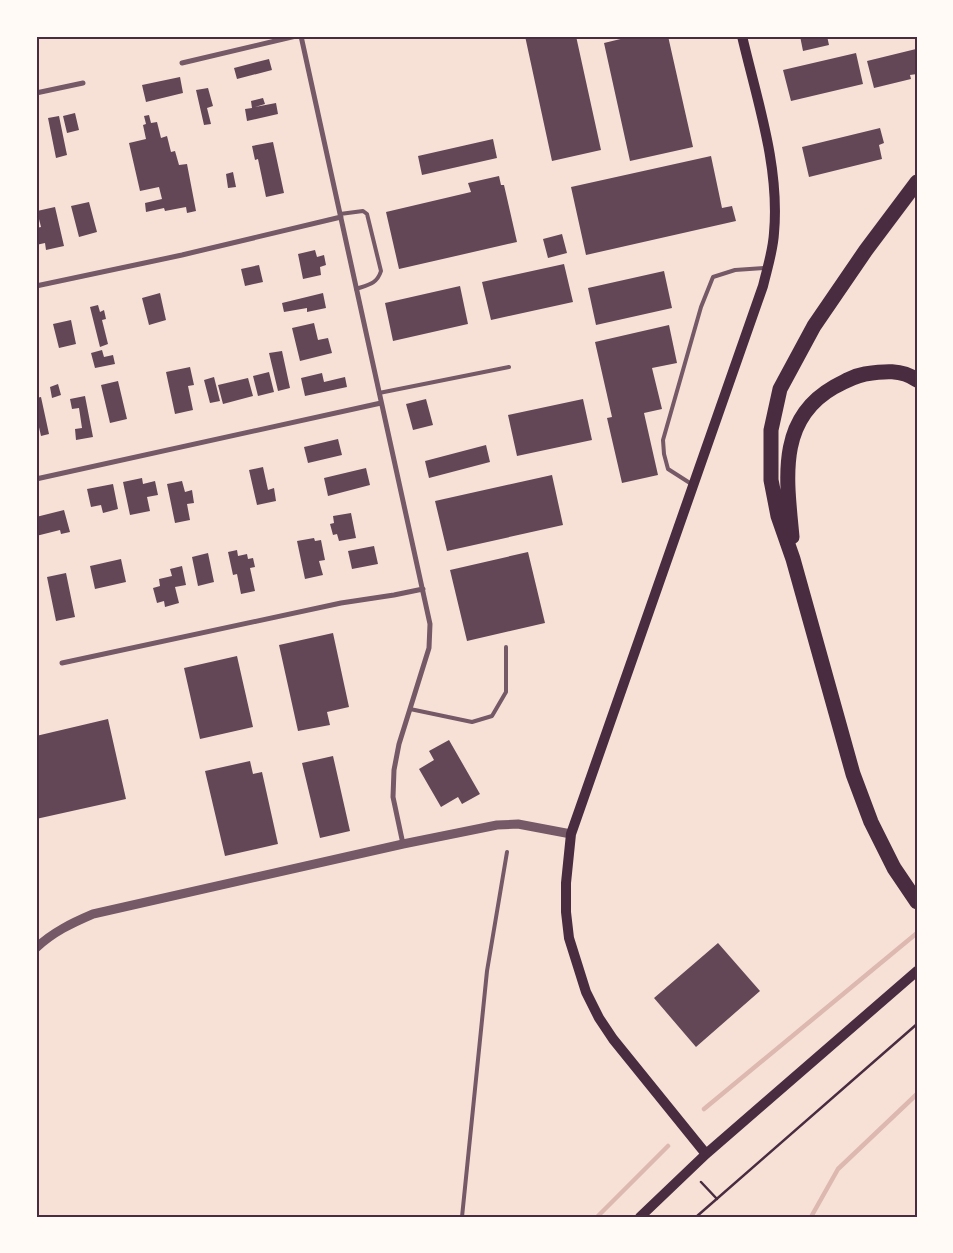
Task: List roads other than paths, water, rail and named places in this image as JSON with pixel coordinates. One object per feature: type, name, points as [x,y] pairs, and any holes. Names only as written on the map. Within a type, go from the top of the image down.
[{"type":"highway","points":[[917,182],[866,250],[814,326],[780,389],[771,430],[771,480],[778,516],[793,558],[853,774],[871,822],[894,868],[917,902]]},
{"type":"highway","points":[[793,558],[787,486],[788,454],[795,429],[805,411],[821,394],[856,375],[885,370],[908,374],[917,380]]},
{"type":"main road","points":[[706,1154],[613,1039],[599,1018],[586,992],[569,938],[566,912],[566,882],[571,834],[768,268],[774,234],[775,204],[773,175],[742,36]]},
{"type":"main road","points":[[640,1217],[706,1154],[917,971]]},
{"type":"street","points":[[182,63],[296,36]]},
{"type":"street","points":[[301,36],[430,624],[429,648],[399,744],[394,770],[394,797],[403,844]]},
{"type":"street","points":[[36,93],[83,83]]},
{"type":"street","points":[[36,286],[182,255],[340,215]]},
{"type":"street","points":[[36,479],[381,403]]},
{"type":"street","points":[[62,663],[332,605],[394,596],[423,589]]},
{"type":"street","points":[[36,948],[46,938],[67,925],[93,914],[403,844],[497,825],[518,824],[571,834]]},
{"type":"lane","points":[[340,215],[363,210],[367,214],[381,271],[379,279],[372,284],[356,288]]},
{"type":"lane","points":[[693,485],[668,469],[663,440],[701,307],[713,277],[735,270],[768,268]]},
{"type":"lane","points":[[380,394],[509,367]]},
{"type":"lane","points":[[410,709],[472,722],[492,716],[506,692],[506,646]]},
{"type":"lane","points":[[462,1217],[486,971],[507,852]]},
{"type":"waterway","points":[[704,1109],[917,933]]},
{"type":"waterway","points":[[811,1217],[838,1169],[917,1094]]},
{"type":"waterway","points":[[597,1217],[668,1146]]}]
